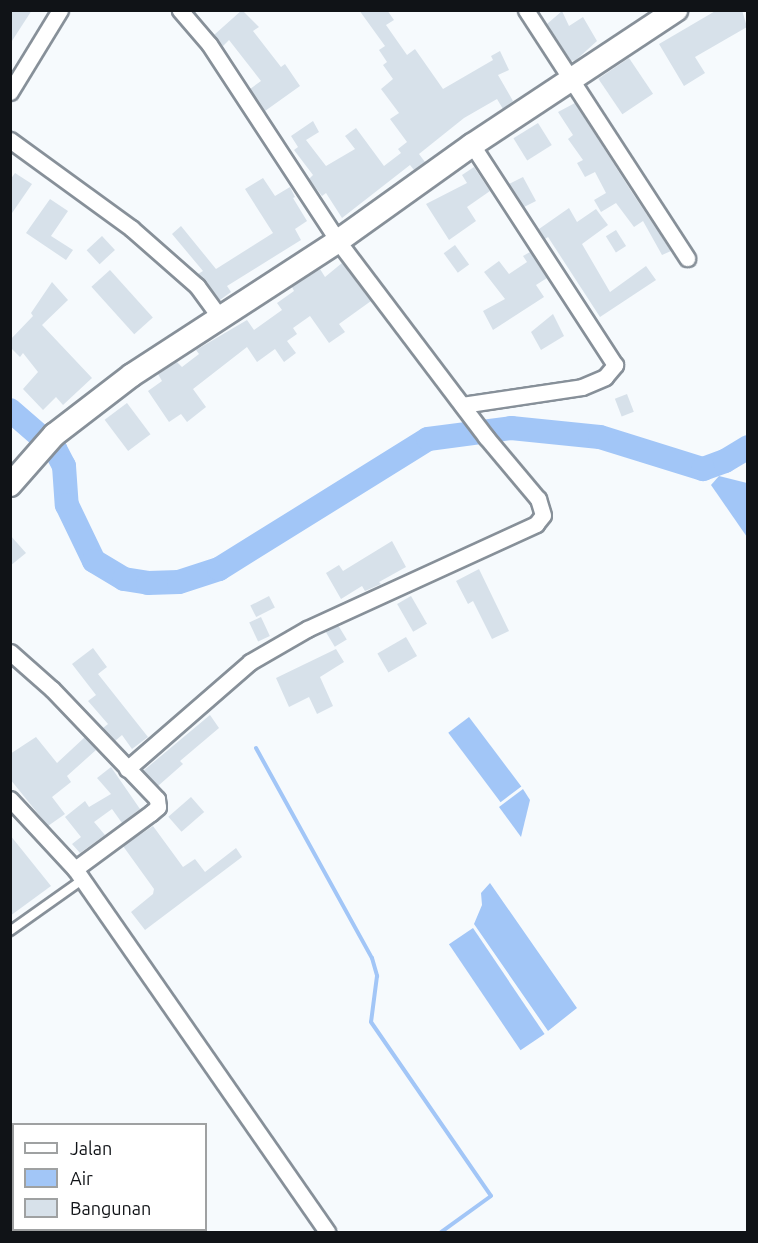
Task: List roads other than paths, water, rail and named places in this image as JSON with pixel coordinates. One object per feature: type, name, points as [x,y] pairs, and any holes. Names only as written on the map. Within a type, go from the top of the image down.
[{"type":"street","points":[[10,92],[60,10]]},
{"type":"street","points":[[127,769],[250,662],[307,629],[536,524],[543,515],[538,499],[486,437],[338,241],[209,44],[180,10]]},
{"type":"street","points":[[526,10],[687,258]]},
{"type":"street","points":[[10,485],[54,435],[132,375],[338,241],[472,145],[676,10]]},
{"type":"street","points":[[10,140],[131,228],[197,286],[221,319]]},
{"type":"street","points":[[465,408],[582,387],[605,377],[615,364],[472,145]]},
{"type":"street","points":[[10,652],[52,689],[127,769],[155,795],[158,807],[78,875]]},
{"type":"street","points":[[10,798],[78,875],[327,1233]]},
{"type":"lane","points":[[10,931],[78,875]]},
{"type":"water","points":[[719,476],[747,483],[747,537],[711,485]]},
{"type":"water","points":[[469,717],[521,786],[501,802],[448,733]]},
{"type":"water","points":[[523,789],[530,800],[521,837],[499,807]]},
{"type":"water","points":[[490,883],[577,1008],[548,1031],[474,924],[482,905],[481,893]]},
{"type":"water","points":[[473,928],[545,1034],[521,1050],[449,944]]},
{"type":"waterway","points":[[10,410],[55,449],[64,466],[67,505],[94,561],[124,579],[148,583],[179,582],[219,569],[428,439],[511,428],[600,437],[703,469],[725,461],[748,447]]},
{"type":"waterway","points":[[256,748],[372,958],[377,976],[371,1022],[491,1196],[441,1232]]}]
